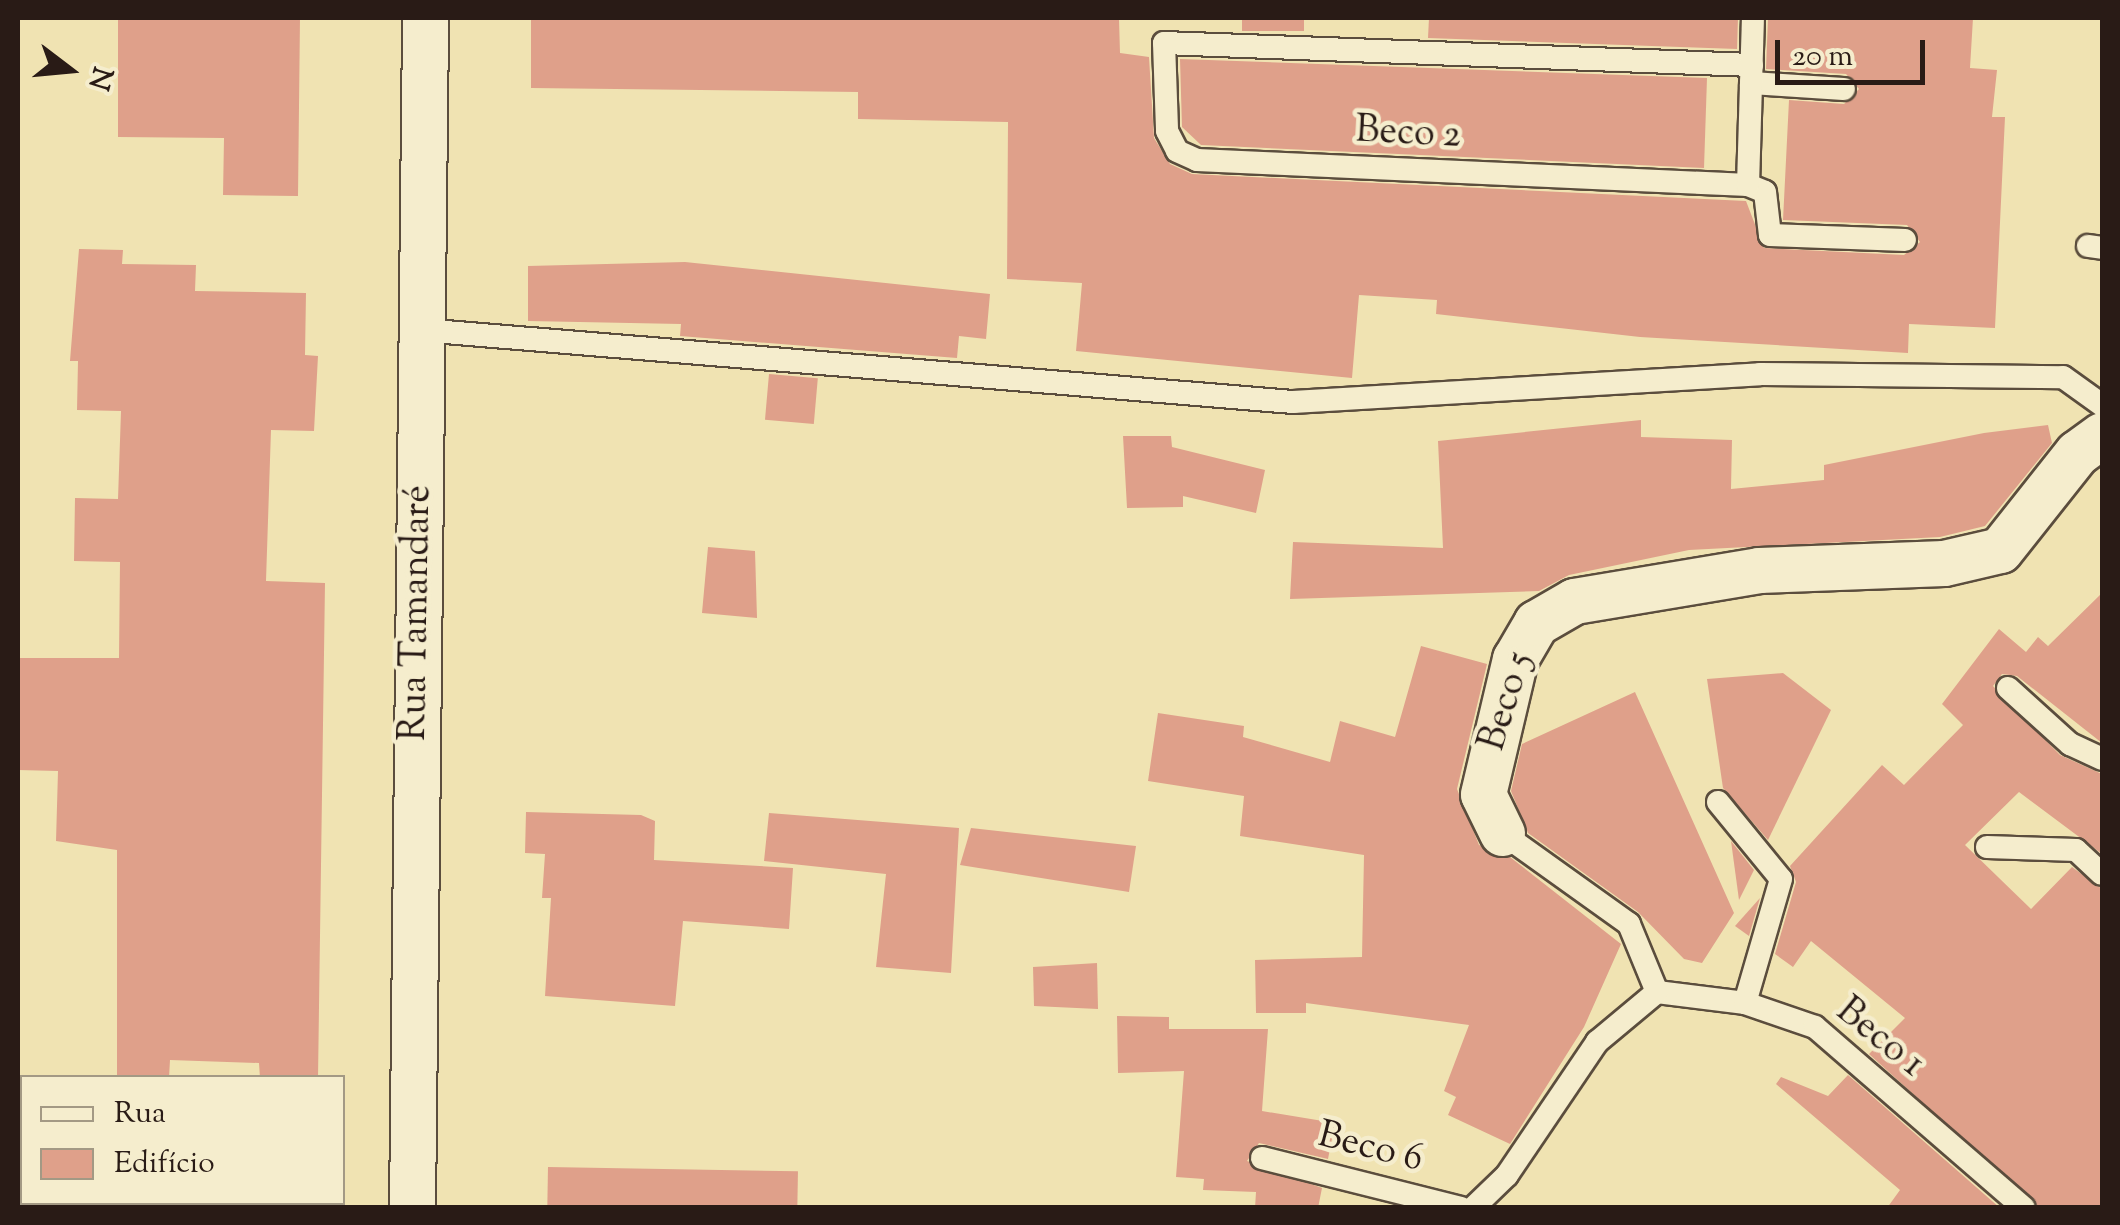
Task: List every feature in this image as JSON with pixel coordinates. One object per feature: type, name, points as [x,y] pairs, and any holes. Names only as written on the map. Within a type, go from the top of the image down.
[{"type":"street","name":"Rua Tamandaré","points":[[412,1208],[425,18]]},
{"type":"street","name":"Beco 5","points":[[1502,833],[1482,794],[1514,659],[1536,622],[1574,601],[1760,570],[1944,563],[2000,550],[2077,453],[2102,435]]},
{"type":"lane","points":[[1752,18],[1748,185],[1764,192],[1770,236],[1904,240]]},
{"type":"lane","name":"Beco 2","points":[[1748,185],[1196,160],[1176,151],[1167,131],[1164,44],[1751,74]]},
{"type":"lane","points":[[1751,74],[1844,89]]},
{"type":"lane","points":[[421,330],[1293,402],[1779,374],[2063,377],[2102,404]]},
{"type":"lane","points":[[2008,688],[2070,744],[2102,759]]},
{"type":"lane","points":[[1718,802],[1781,878],[1745,1003]]},
{"type":"lane","name":"Beco 5","points":[[1502,833],[1628,924],[1657,992]]},
{"type":"lane","points":[[1986,847],[2076,850],[2102,874]]},
{"type":"lane","points":[[1473,1208],[1507,1175],[1596,1042],[1657,992]]},
{"type":"lane","name":"Beco 1","points":[[1657,992],[1745,1003],[1815,1027],[2024,1208]]},
{"type":"lane","name":"Beco 6","points":[[1262,1158],[1461,1208]]},
{"type":"building","points":[[118,18],[300,18],[298,196],[223,195],[224,138],[118,137]]},
{"type":"building","points":[[531,18],[1119,18],[1120,53],[1149,57],[1154,138],[1170,164],[1192,174],[1746,201],[1764,248],[1904,255],[1920,242],[1907,225],[1783,220],[1789,100],[1844,104],[1859,89],[1846,74],[1766,69],[1768,18],[1973,18],[1970,68],[1997,70],[1992,117],[2005,117],[1995,328],[1909,324],[1908,353],[1640,337],[1436,314],[1437,300],[1359,295],[1352,378],[1076,351],[1082,283],[1007,279],[1008,122],[858,119],[858,92],[531,88]]},
{"type":"building","points":[[1242,18],[1304,18],[1304,31],[1242,31]]},
{"type":"building","points":[[1429,18],[1738,18],[1737,49],[1428,38]]},
{"type":"building","points":[[1180,59],[1707,78],[1704,168],[1201,145],[1182,127]]},
{"type":"building","points":[[79,249],[123,250],[122,264],[196,265],[195,291],[306,293],[305,355],[318,356],[314,431],[271,430],[266,581],[325,583],[318,1075],[260,1075],[259,1063],[170,1060],[169,1075],[117,1075],[117,850],[56,841],[58,771],[18,770],[18,658],[119,658],[120,562],[74,561],[75,498],[118,499],[121,411],[77,410],[78,361],[70,361]]},
{"type":"building","points":[[685,262],[990,294],[986,339],[959,336],[957,358],[680,336],[681,324],[528,321],[528,266]]},
{"type":"building","points":[[769,374],[818,378],[814,424],[765,420]]},
{"type":"building","points":[[1641,420],[1641,437],[1732,440],[1731,489],[1824,480],[1824,465],[1984,433],[2048,425],[2052,443],[1985,526],[1940,537],[1689,550],[1569,575],[1539,591],[1290,599],[1293,542],[1443,548],[1438,441]]},
{"type":"building","points":[[1123,436],[1171,436],[1172,447],[1265,470],[1256,513],[1183,496],[1183,507],[1127,508]]},
{"type":"building","points":[[708,547],[755,551],[757,618],[702,613]]},
{"type":"building","points":[[2102,593],[2102,743],[2017,676],[2002,674],[1993,686],[2060,755],[2102,774],[2102,854],[2019,792],[1965,845],[2031,909],[2072,867],[2102,889],[2102,1208],[2039,1208],[1869,1054],[1905,1018],[1811,941],[1793,967],[1775,954],[1796,882],[1790,866],[1882,765],[1904,785],[1963,725],[1942,704],[1999,629],[2026,652],[2038,637],[2048,646]]},
{"type":"building","points":[[1421,646],[1487,664],[1457,789],[1479,845],[1510,857],[1621,944],[1584,1027],[1510,1144],[1448,1115],[1456,1097],[1444,1091],[1469,1025],[1306,1003],[1306,1013],[1256,1013],[1255,960],[1362,957],[1364,855],[1240,836],[1244,796],[1148,781],[1158,713],[1244,726],[1243,737],[1330,762],[1340,721],[1395,737]]},
{"type":"building","points":[[1783,673],[1831,710],[1768,840],[1723,788],[1707,679]]},
{"type":"building","points":[[1635,692],[1734,913],[1702,963],[1684,959],[1638,912],[1528,833],[1511,791],[1522,744]]},
{"type":"building","points":[[526,812],[641,815],[655,821],[654,860],[793,868],[789,929],[683,921],[675,1006],[545,996],[551,898],[542,898],[545,854],[525,853]]},
{"type":"building","points":[[769,813],[959,828],[951,973],[876,967],[886,874],[764,861]]},
{"type":"building","points":[[971,828],[1136,846],[1129,892],[960,865]]},
{"type":"building","points":[[1731,841],[1754,870],[1739,900]]},
{"type":"building","points":[[1760,898],[1749,936],[1735,926]]},
{"type":"building","points":[[1097,963],[1098,1009],[1034,1006],[1033,967]]},
{"type":"building","points":[[1117,1016],[1169,1017],[1169,1029],[1268,1029],[1262,1111],[1335,1123],[1328,1159],[1259,1143],[1247,1161],[1322,1188],[1318,1208],[1255,1208],[1256,1192],[1203,1190],[1204,1179],[1176,1177],[1184,1071],[1118,1073]]},
{"type":"building","points":[[1848,1075],[2000,1208],[1887,1208],[1900,1190],[1776,1084],[1781,1077],[1828,1096]]},
{"type":"building","points":[[548,1167],[798,1171],[797,1208],[547,1208]]}]
